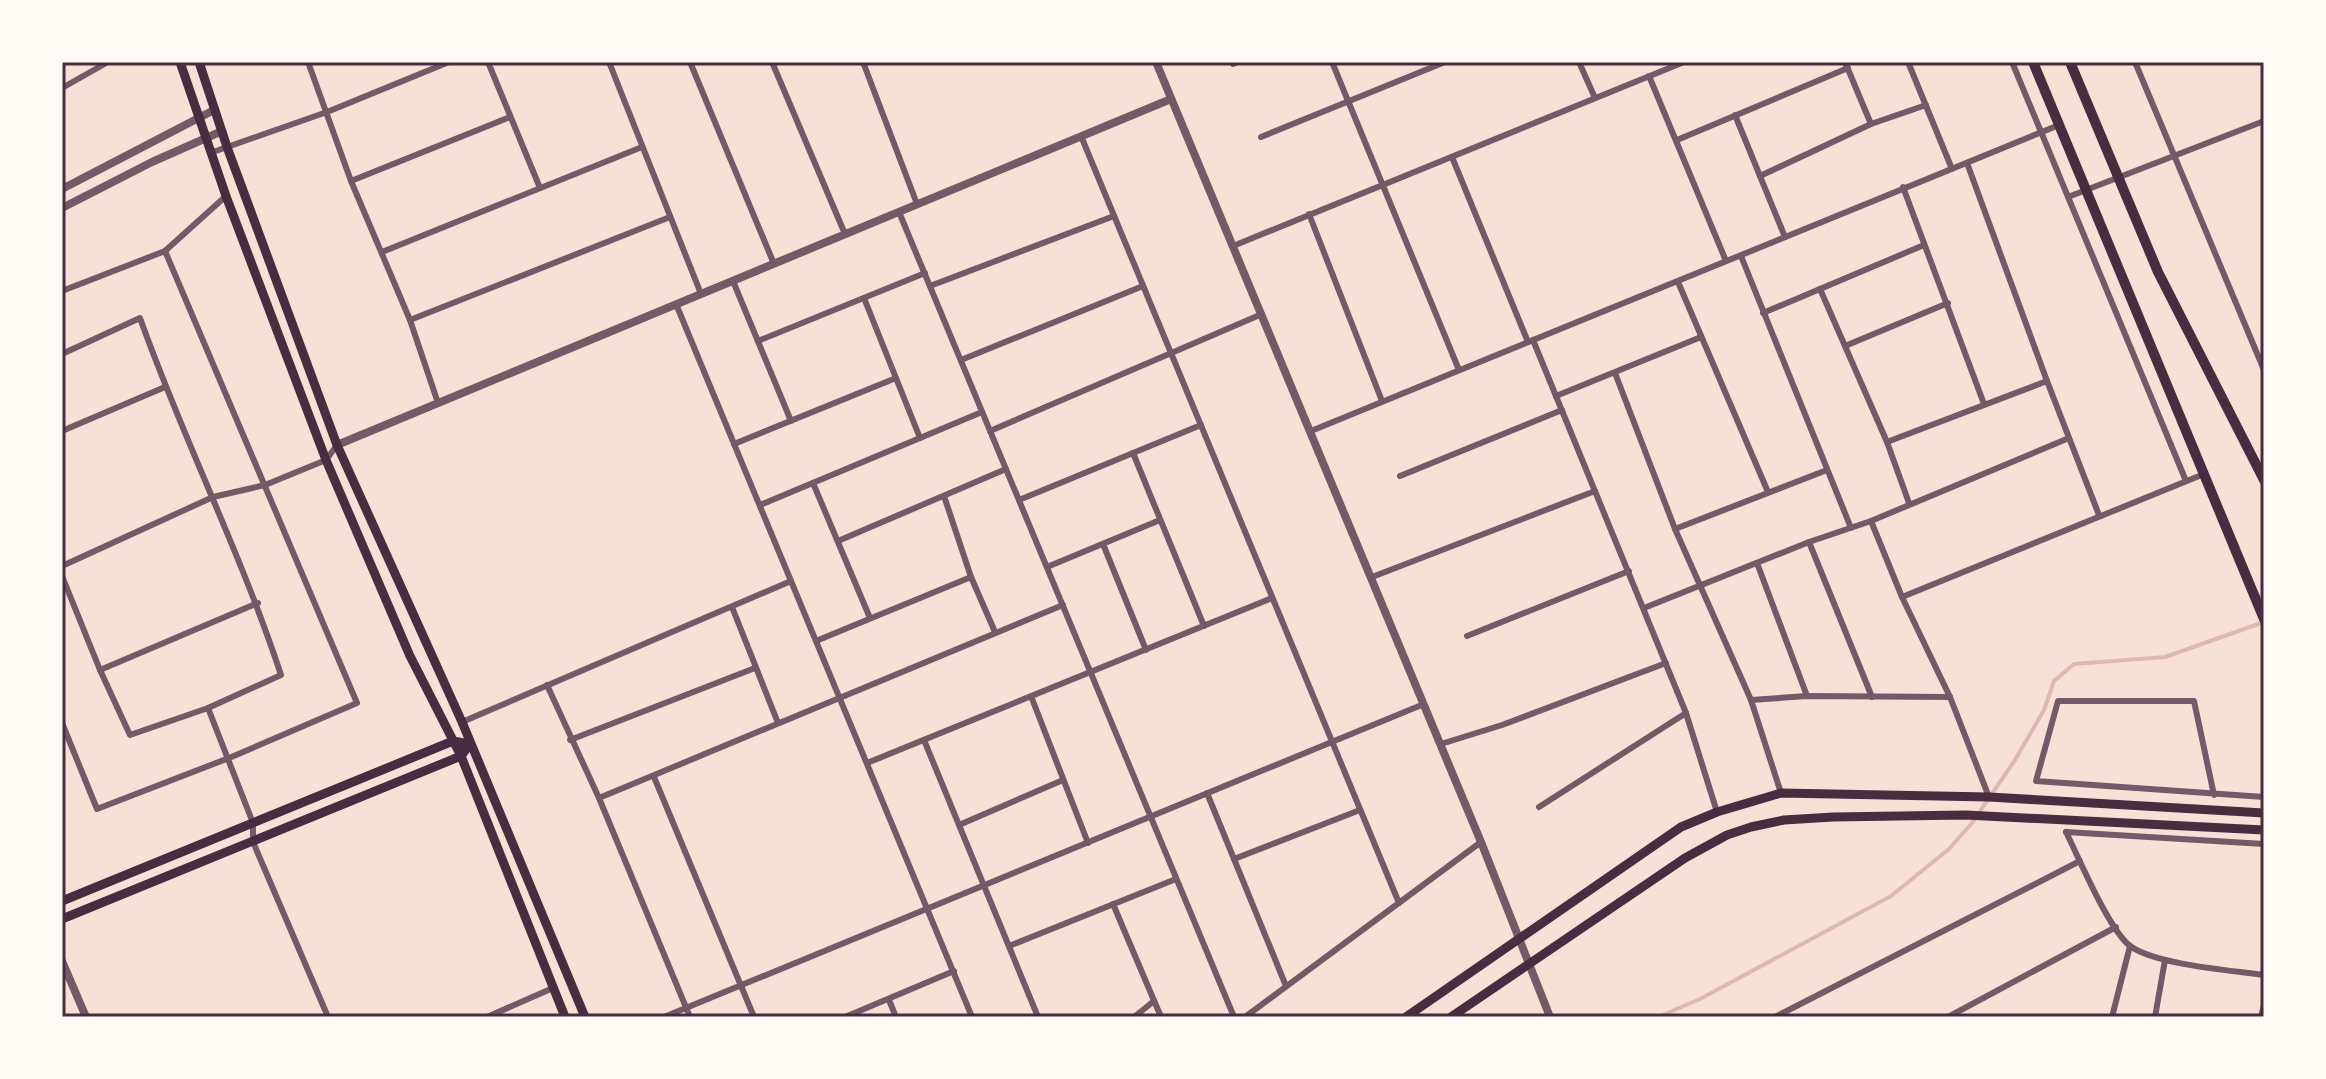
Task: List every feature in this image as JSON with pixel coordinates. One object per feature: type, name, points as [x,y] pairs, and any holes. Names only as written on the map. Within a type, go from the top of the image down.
[{"type":"main road","points":[[180,62],[226,196],[326,460],[410,656],[461,756],[565,1017]]},
{"type":"main road","points":[[199,62],[227,147],[337,445],[462,722],[585,1017]]},
{"type":"main road","points":[[2033,62],[2263,616]]},
{"type":"main road","points":[[2070,62],[2158,272],[2264,480]]},
{"type":"main road","points":[[62,901],[453,741],[470,744]]},
{"type":"main road","points":[[62,919],[461,756],[470,744]]},
{"type":"main road","points":[[1406,1017],[1681,827],[1717,812],[1781,793],[1969,796],[2264,813]]},
{"type":"main road","points":[[1451,1017],[1661,873],[1727,835],[1784,820],[1997,815],[2264,830]]},
{"type":"street","points":[[62,88],[108,62]]},
{"type":"street","points":[[308,62],[351,181],[410,320],[438,403]]},
{"type":"street","points":[[213,152],[327,112],[449,62]]},
{"type":"street","points":[[488,62],[540,188]]},
{"type":"street","points":[[609,62],[701,294]]},
{"type":"street","points":[[690,62],[774,264]]},
{"type":"street","points":[[772,62],[845,234]]},
{"type":"street","points":[[863,62],[917,204]]},
{"type":"street","points":[[1156,62],[1441,744],[1549,1014]]},
{"type":"street","points":[[1332,62],[1459,370]]},
{"type":"street","points":[[1261,137],[1445,62]]},
{"type":"street","points":[[1579,62],[1595,98]]},
{"type":"street","points":[[1233,246],[1684,62]]},
{"type":"street","points":[[1908,62],[1952,169]]},
{"type":"street","points":[[2012,62],[2186,481]]},
{"type":"street","points":[[2135,62],[2264,370]]},
{"type":"street","points":[[1677,140],[1846,65],[1871,124]]},
{"type":"street","points":[[1649,76],[1726,261]]},
{"type":"street","points":[[62,566],[213,497],[265,485],[326,460],[337,445],[1171,99]]},
{"type":"street","points":[[1760,176],[1871,124],[1926,105]]},
{"type":"street","points":[[62,189],[214,110]]},
{"type":"street","points":[[1735,115],[1785,237]]},
{"type":"street","points":[[351,181],[510,117]]},
{"type":"street","points":[[2068,197],[2264,121]]},
{"type":"street","points":[[1311,431],[2059,125]]},
{"type":"street","points":[[62,208],[222,131]]},
{"type":"street","points":[[1081,136],[1399,903]]},
{"type":"street","points":[[382,252],[642,147]]},
{"type":"street","points":[[1452,157],[1644,608],[1686,713],[1717,812]]},
{"type":"street","points":[[1967,163],[2099,515]]},
{"type":"street","points":[[1903,187],[1984,404]]},
{"type":"street","points":[[62,291],[165,251],[226,196]]},
{"type":"street","points":[[899,212],[1234,1017]]},
{"type":"street","points":[[1309,214],[1382,401]]},
{"type":"street","points":[[930,286],[1114,216]]},
{"type":"street","points":[[410,320],[670,217]]},
{"type":"street","points":[[1763,313],[1924,245]]},
{"type":"street","points":[[62,723],[97,809],[229,758],[357,703],[165,251]]},
{"type":"street","points":[[1741,256],[1851,528]]},
{"type":"street","points":[[758,341],[925,273]]},
{"type":"street","points":[[733,281],[791,421]]},
{"type":"street","points":[[1678,282],[1768,492]]},
{"type":"street","points":[[961,360],[1143,286]]},
{"type":"street","points":[[1820,289],[1887,442],[1909,503]]},
{"type":"street","points":[[864,298],[920,438]]},
{"type":"street","points":[[1845,346],[1948,303]]},
{"type":"street","points":[[676,304],[972,1017]]},
{"type":"street","points":[[990,431],[1262,314]]},
{"type":"street","points":[[62,354],[140,318],[165,387],[258,603],[281,675],[208,708],[130,735],[62,576]]},
{"type":"street","points":[[1556,396],[1701,337]]},
{"type":"street","points":[[1615,373],[1675,529],[1751,700],[1781,793]]},
{"type":"street","points":[[734,444],[896,378]]},
{"type":"street","points":[[1887,442],[2047,381]]},
{"type":"street","points":[[62,431],[165,387]]},
{"type":"street","points":[[1400,476],[1562,410]]},
{"type":"street","points":[[760,505],[982,412]]},
{"type":"street","points":[[1019,500],[1201,425]]},
{"type":"street","points":[[1644,608],[1809,542],[1871,521],[2069,438]]},
{"type":"street","points":[[1133,453],[1204,626]]},
{"type":"street","points":[[838,541],[1006,469]]},
{"type":"street","points":[[1675,529],[1827,470]]},
{"type":"street","points":[[1902,597],[2204,474]]},
{"type":"street","points":[[813,483],[870,618]]},
{"type":"street","points":[[1372,577],[1595,491]]},
{"type":"street","points":[[944,496],[971,577],[995,632]]},
{"type":"street","points":[[1047,567],[1160,520]]},
{"type":"street","points":[[1871,521],[1902,597],[1950,697],[1989,797]]},
{"type":"street","points":[[1809,542],[1872,697]]},
{"type":"street","points":[[1103,544],[1146,650]]},
{"type":"street","points":[[1757,563],[1807,696]]},
{"type":"street","points":[[1467,636],[1629,571]]},
{"type":"street","points":[[816,641],[971,577]]},
{"type":"street","points":[[462,722],[791,581]]},
{"type":"street","points":[[867,763],[1272,598]]},
{"type":"street","points":[[100,670],[258,603]]},
{"type":"street","points":[[599,798],[1063,605]]},
{"type":"street","points":[[732,607],[778,723]]},
{"type":"street","points":[[1441,744],[1502,725],[1666,663]]},
{"type":"street","points":[[570,740],[755,668]]},
{"type":"street","points":[[547,685],[599,798],[690,1017]]},
{"type":"street","points":[[1031,696],[1088,843]]},
{"type":"street","points":[[1751,700],[1807,696],[1950,697]]},
{"type":"street","points":[[2214,795],[2194,701],[2058,701],[2036,781],[2214,795],[2264,797]]},
{"type":"street","points":[[664,1017],[1424,704]]},
{"type":"street","points":[[208,708],[253,823],[253,842],[328,1017]]},
{"type":"street","points":[[1539,807],[1686,713]]},
{"type":"street","points":[[924,740],[1038,1017]]},
{"type":"street","points":[[654,777],[754,1017]]},
{"type":"street","points":[[959,825],[1063,780]]},
{"type":"street","points":[[1207,793],[1286,986]]},
{"type":"street","points":[[1234,859],[1360,810]]},
{"type":"street","points":[[2264,844],[2066,832],[2116,927],[2130,946],[2165,960],[2264,975]]},
{"type":"street","points":[[1245,1017],[1481,842]]},
{"type":"street","points":[[1775,1017],[2080,861]]},
{"type":"street","points":[[1009,946],[1176,879]]},
{"type":"street","points":[[1113,904],[1161,1017]]},
{"type":"street","points":[[1948,1017],[2116,927]]},
{"type":"street","points":[[2112,1017],[2130,946]]},
{"type":"street","points":[[2155,1017],[2165,960]]},
{"type":"street","points":[[62,961],[86,1017]]},
{"type":"street","points":[[845,1017],[954,971]]},
{"type":"street","points":[[487,1017],[553,988]]},
{"type":"street","points":[[889,1000],[896,1017]]},
{"type":"street","points":[[1134,1017],[1154,1001]]},
{"type":"street","points":[[2261,1017],[2264,1005]]},
{"type":"street","points":[[1793,1008],[1798,1017]]},
{"type":"waterway","points":[[1658,1017],[1700,999],[1891,896],[1949,849],[1972,823],[2015,760],[2044,710],[2054,681],[2074,664],[2165,657],[2264,622]]}]
